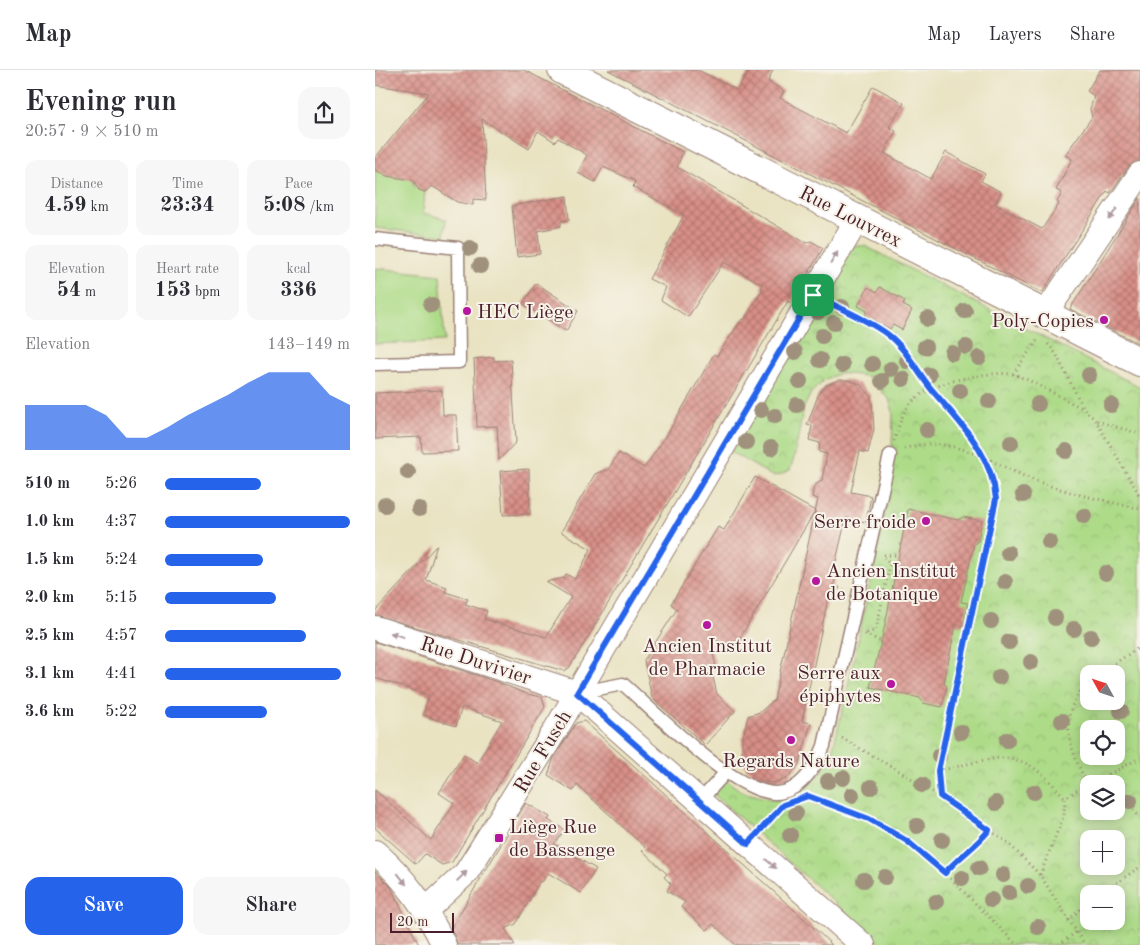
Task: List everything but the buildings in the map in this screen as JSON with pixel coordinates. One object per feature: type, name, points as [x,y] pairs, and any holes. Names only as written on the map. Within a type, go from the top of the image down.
[{"type":"street","name":"Rue Louvrex","points":[[562,70],[1140,362]]},
{"type":"street","points":[[1045,314],[1140,174]]},
{"type":"street","name":"Rue Fusch","points":[[426,910],[466,873],[577,693],[857,220]]},
{"type":"street","name":"Rue Duvivier","points":[[375,628],[577,693]]},
{"type":"street","points":[[577,693],[863,945]]},
{"type":"street","points":[[375,852],[394,869],[426,910],[444,945]]},
{"type":"lane","points":[[375,239],[458,248],[459,352],[459,362],[375,364]]},
{"type":"lane","points":[[577,693],[623,684],[725,772],[745,784],[775,793],[798,793],[815,766],[828,730],[890,455]]},
{"type":"lane","points":[[700,801],[725,772]]},
{"type":"path","points":[[813,295],[887,334],[905,353],[932,390],[955,415],[985,458],[995,483],[996,499],[938,771],[940,796]]},
{"type":"path","points":[[1013,374],[1041,336],[1056,354],[1084,409]]},
{"type":"path","points":[[890,455],[901,421],[911,403],[932,390],[970,375],[1013,374],[1084,409],[1097,421],[1140,496]]},
{"type":"path","points":[[1097,421],[1140,434]]},
{"type":"path","points":[[890,455],[915,445],[966,450],[1039,482],[1140,509]]},
{"type":"path","points":[[881,556],[899,555]]},
{"type":"path","points":[[879,561],[881,556]]},
{"type":"path","points":[[864,634],[876,630],[890,564],[888,560],[881,556]]},
{"type":"path","points":[[883,597],[891,598]]},
{"type":"path","points":[[1112,665],[1140,647]]},
{"type":"path","points":[[1080,694],[1071,707],[1067,730],[1073,755],[1083,775]]},
{"type":"path","points":[[828,730],[940,796],[1007,842],[1040,876],[1085,945]]},
{"type":"path","points":[[938,771],[991,758],[1023,760],[1034,766],[1065,798],[1064,814],[1040,876]]},
{"type":"path","points":[[1108,775],[1140,758]]},
{"type":"path","points":[[1065,798],[1080,788]]},
{"type":"path","points":[[798,793],[808,796]]},
{"type":"path","points":[[798,793],[869,819],[907,841],[945,873],[1017,945]]},
{"type":"path","points":[[1125,801],[1140,817]]},
{"type":"path","points":[[748,844],[783,805]]},
{"type":"path","points":[[945,873],[954,861],[981,840],[989,830]]},
{"type":"path","points":[[1113,885],[1140,867]]},
{"type":"path","points":[[1068,920],[1080,910]]},
{"type":"path","points":[[1059,945],[1076,932]]},
{"type":"green space","points":[[375,169],[412,180],[415,188],[425,192],[423,213],[446,219],[444,236],[375,228]]},
{"type":"green space","points":[[853,246],[865,246],[1140,387],[1140,945],[882,945],[712,793],[725,779],[742,792],[775,800],[795,797],[821,773],[833,748],[891,485],[893,412],[889,399],[867,376],[840,373],[824,380],[811,393],[804,407],[790,470],[780,475],[772,476],[731,452]]},
{"type":"green space","points":[[375,268],[440,275],[445,341],[375,344]]},
{"type":"place","name":"HEC Liège","points":[[467,311]]},
{"type":"place","name":"Poly-Copies","points":[[1104,320]]},
{"type":"place","name":"Serre froide","points":[[926,521]]},
{"type":"place","name":"Ancien Institut de Botanique","points":[[816,581]]},
{"type":"place","name":"Ancien Institut de Pharmacie","points":[[707,625]]},
{"type":"place","name":"Serre aux épiphytes","points":[[891,684]]},
{"type":"place","name":"Regards Nature","points":[[791,740]]},
{"type":"place","name":"Liège Rue de Bassenge","points":[[499,838]]},
{"type":"route","points":[[813,295],[887,334],[905,353],[932,390],[955,415],[980,448],[995,483],[996,499],[938,771],[940,796],[964,815],[989,830],[981,840],[954,861],[945,873],[934,866],[907,841],[869,819],[808,796],[783,805],[748,844],[577,693],[813,295]]}]
